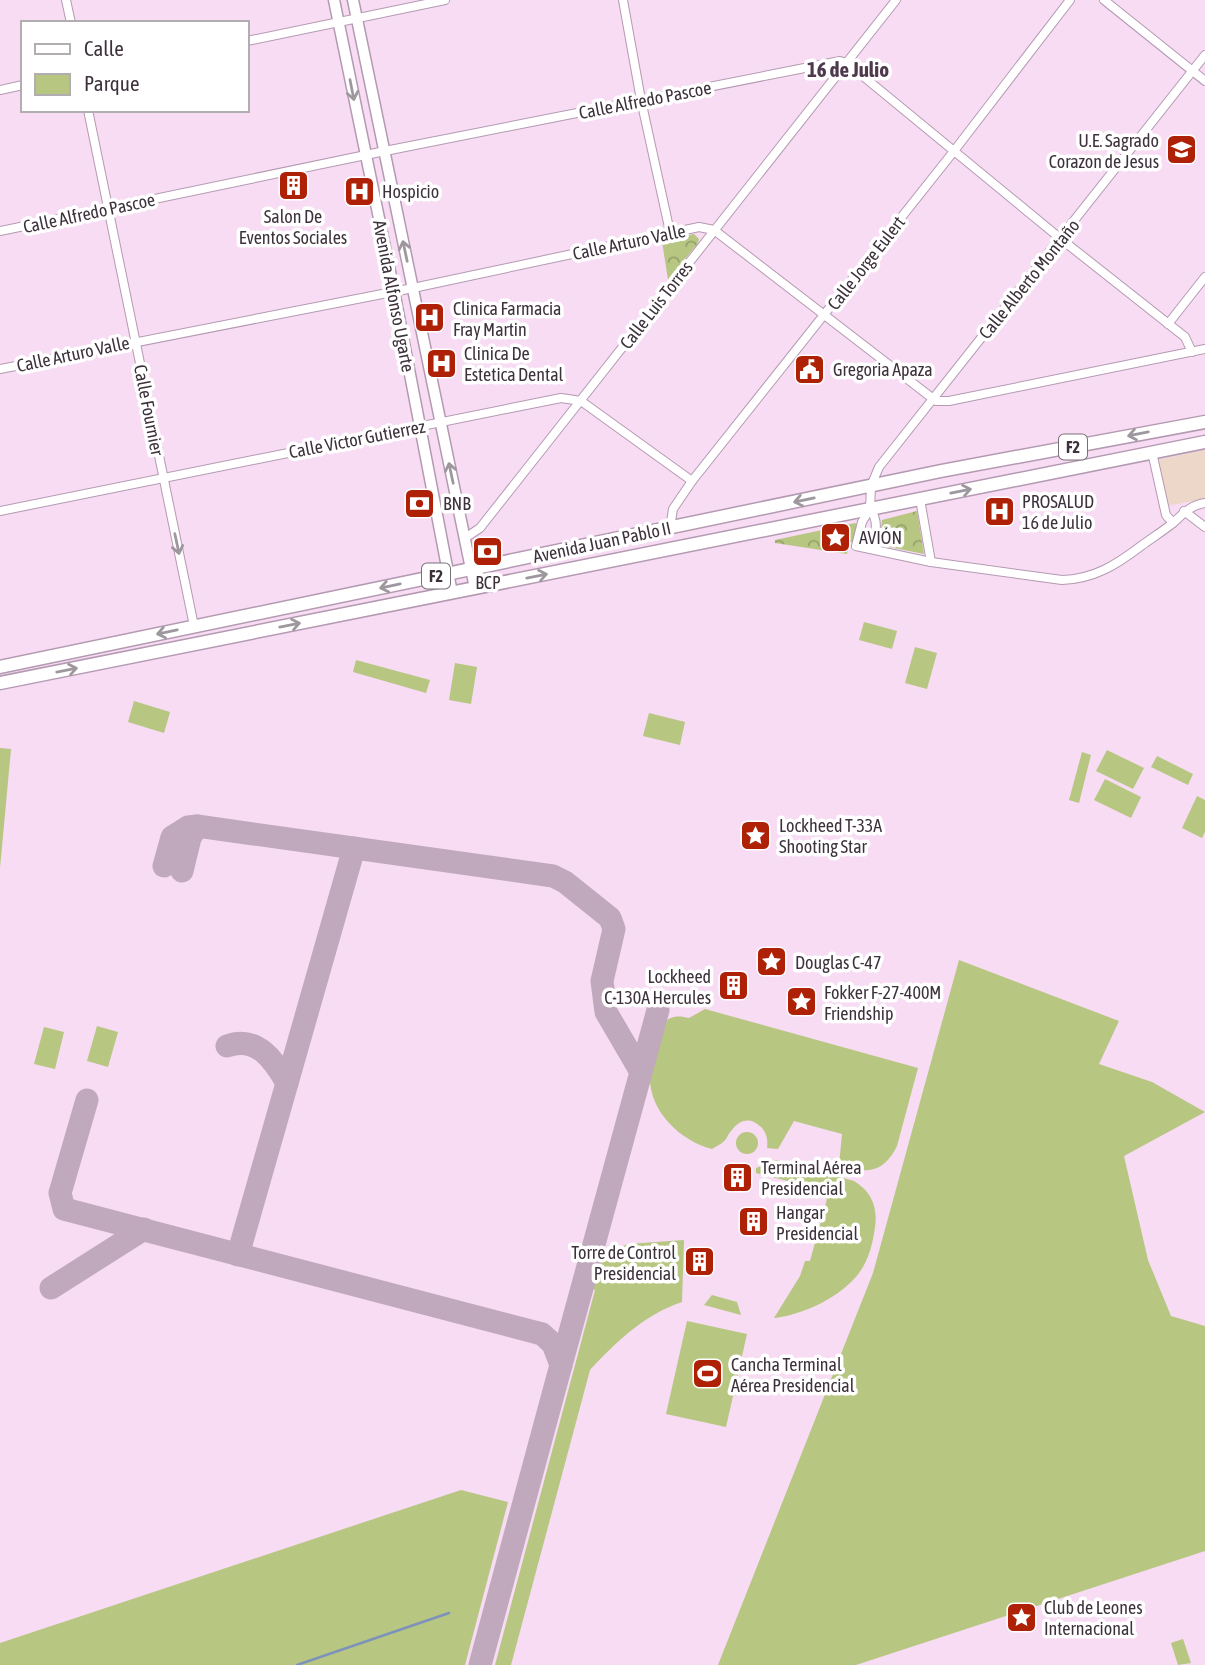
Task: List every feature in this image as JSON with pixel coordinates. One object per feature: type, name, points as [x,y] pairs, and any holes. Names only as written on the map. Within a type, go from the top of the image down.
[{"type":"highway","name":"Avenida Juan Pablo II","points":[[0,667],[871,486],[1205,422]]},
{"type":"highway","name":"Avenida Juan Pablo II","points":[[0,683],[1205,442]]},
{"type":"main road","name":"Avenida Alfonso Ugarte","points":[[334,0],[452,593]]},
{"type":"main road","name":"Avenida Alfonso Ugarte","points":[[353,0],[475,588]]},
{"type":"street","points":[[66,0],[71,21]]},
{"type":"street","points":[[248,41],[445,0]]},
{"type":"street","points":[[623,0],[641,100],[670,232]]},
{"type":"street","name":"Calle Luis Torres","points":[[465,538],[480,528],[896,0]]},
{"type":"street","name":"Calle Jorge Eulert","points":[[670,528],[673,509],[692,481],[1070,0]]},
{"type":"street","points":[[1104,0],[1205,80]]},
{"type":"street","name":"Calle Alberto Montaño","points":[[870,509],[871,486],[879,467],[1205,55]]},
{"type":"street","name":"Calle Alfredo Pascoe","points":[[0,231],[832,61],[847,63]]},
{"type":"street","points":[[847,63],[1189,341],[1192,352]]},
{"type":"street","points":[[0,90],[21,85]]},
{"type":"street","name":"Calle Fournier","points":[[88,112],[194,626]]},
{"type":"street","name":"Calle Arturo Valle","points":[[0,369],[413,288],[670,232],[699,227],[715,230]]},
{"type":"street","points":[[715,230],[932,400],[949,401],[1205,349]]},
{"type":"street","points":[[1168,324],[1205,277]]},
{"type":"street","name":"Calle Victor Gutierrez","points":[[0,511],[550,400],[570,398],[581,401]]},
{"type":"street","points":[[581,401],[692,481]]},
{"type":"street","points":[[1152,452],[1166,515],[1173,523]]},
{"type":"street","points":[[920,499],[931,562]]},
{"type":"street","points":[[872,549],[877,525],[870,509],[862,522],[856,546],[931,562],[1062,580],[1079,579],[1113,566],[1173,523],[1184,511],[1205,503]]},
{"type":"street","points":[[1184,511],[1205,527]]},
{"type":"shaded area","points":[[1205,450],[1205,499],[1165,506],[1157,460]]},
{"type":"green space","points":[[694,234],[699,239],[698,243],[668,280],[662,241]]},
{"type":"green space","points":[[917,511],[924,554],[879,545],[882,520]]},
{"type":"green space","points":[[855,523],[858,525],[856,539],[849,543],[847,554],[775,543],[775,540]]},
{"type":"green space","points":[[864,622],[897,631],[892,649],[859,640]]},
{"type":"green space","points":[[915,647],[937,653],[927,689],[905,683]]},
{"type":"green space","points":[[356,660],[430,680],[426,693],[353,672]]},
{"type":"green space","points":[[455,663],[477,667],[471,704],[449,700]]},
{"type":"green space","points":[[134,701],[170,712],[164,733],[128,722]]},
{"type":"green space","points":[[649,713],[685,722],[680,745],[643,736]]},
{"type":"green space","points":[[0,748],[11,749],[0,868]]},
{"type":"green space","points":[[1107,750],[1144,768],[1133,789],[1096,771]]},
{"type":"green space","points":[[1082,752],[1091,755],[1079,803],[1069,800]]},
{"type":"green space","points":[[1157,756],[1193,774],[1188,785],[1151,767]]},
{"type":"green space","points":[[1105,779],[1141,797],[1131,818],[1094,800]]},
{"type":"green space","points":[[1197,796],[1205,800],[1205,832],[1202,838],[1182,828]]},
{"type":"green space","points":[[959,960],[1119,1021],[1099,1064],[1152,1082],[1205,1112],[1124,1156],[1148,1260],[1171,1316],[1205,1326],[1205,1551],[856,1665],[718,1665],[873,1273]]},
{"type":"green space","points":[[705,1009],[918,1068],[897,1146],[892,1155],[880,1167],[873,1169],[857,1170],[839,1165],[842,1134],[794,1121],[778,1149],[767,1148],[765,1132],[750,1121],[740,1122],[725,1140],[712,1149],[699,1145],[676,1130],[653,1097],[650,1084],[651,1065],[664,1023],[674,1017],[689,1018]]},
{"type":"green space","points":[[97,1026],[118,1032],[108,1067],[87,1061]]},
{"type":"green space","points":[[44,1027],[64,1032],[55,1069],[34,1064]]},
{"type":"green space","points":[[747,1132],[755,1135],[758,1143],[755,1151],[747,1154],[739,1151],[736,1143],[739,1135]]},
{"type":"green space","points":[[777,1160],[854,1181],[869,1195],[876,1220],[868,1257],[851,1282],[832,1297],[809,1309],[774,1318],[800,1276],[805,1261],[810,1261],[827,1199],[822,1197],[823,1190],[756,1173],[756,1168]]},
{"type":"green space","points":[[684,1240],[682,1302],[655,1314],[632,1330],[590,1370],[511,1665],[495,1665],[595,1290],[591,1288],[600,1255],[628,1244]]},
{"type":"green space","points":[[712,1295],[737,1302],[741,1315],[704,1305]]},
{"type":"green space","name":"Cancha Terminal Aérea Presidencial","points":[[687,1321],[747,1334],[726,1427],[666,1414]]},
{"type":"green space","points":[[461,1490],[508,1502],[465,1665],[0,1665],[0,1643]]},
{"type":"green space","points":[[1183,1639],[1191,1663],[1178,1665],[1171,1643]]},
{"type":"waterway","points":[[297,1665],[449,1613]]},
{"type":"taxiway","points":[[164,866],[172,837],[188,827],[197,826],[553,876],[565,882],[610,918],[614,929],[602,981],[606,1012],[641,1072]]},
{"type":"taxiway","points":[[182,871],[190,838],[197,826]]},
{"type":"taxiway","points":[[238,1255],[354,848]]},
{"type":"taxiway","points":[[561,1365],[658,1010]]},
{"type":"taxiway","points":[[227,1046],[238,1043],[256,1047],[270,1058],[287,1083]]},
{"type":"taxiway","points":[[87,1100],[60,1193],[64,1209],[542,1334],[553,1344],[561,1365],[480,1665]]},
{"type":"taxiway","points":[[51,1288],[144,1229]]},
{"type":"place","name":"U.E. Sagrado Corazon de Jesus","points":[[1182,150]]},
{"type":"place","name":"Salon De Eventos Sociales","points":[[293,186]]},
{"type":"place","name":"Hospicio","points":[[359,191]]},
{"type":"place","name":"Clinica Farmacia Fray Martin","points":[[430,318]]},
{"type":"place","name":"Clinica De Estetica Dental","points":[[441,363]]},
{"type":"place","name":"Gregoria Apaza","points":[[810,369]]},
{"type":"place","name":"BNB","points":[[420,503]]},
{"type":"place","name":"PROSALUD 16 de Julio","points":[[999,511]]},
{"type":"place","name":"AVIÓN","points":[[836,537]]},
{"type":"place","name":"BCP","points":[[488,551]]},
{"type":"place","name":"Lockheed T-33A Shooting Star","points":[[756,835]]},
{"type":"place","name":"Douglas C-47","points":[[772,962]]},
{"type":"place","name":"Lockheed C-130A Hercules","points":[[734,986]]},
{"type":"place","name":"Fokker F-27-400M Friendship","points":[[801,1002]]},
{"type":"place","name":"Terminal Aérea Presidencial","points":[[738,1177]]},
{"type":"place","name":"Hangar Presidencial","points":[[753,1222]]},
{"type":"place","name":"Torre de Control Presidencial","points":[[699,1262]]},
{"type":"place","name":"Cancha Terminal Aérea Presidencial","points":[[708,1374]]},
{"type":"place","name":"Club de Leones Internacional","points":[[1021,1617]]},
{"type":"district","name":"16 de Julio","points":[[848,69]]}]
